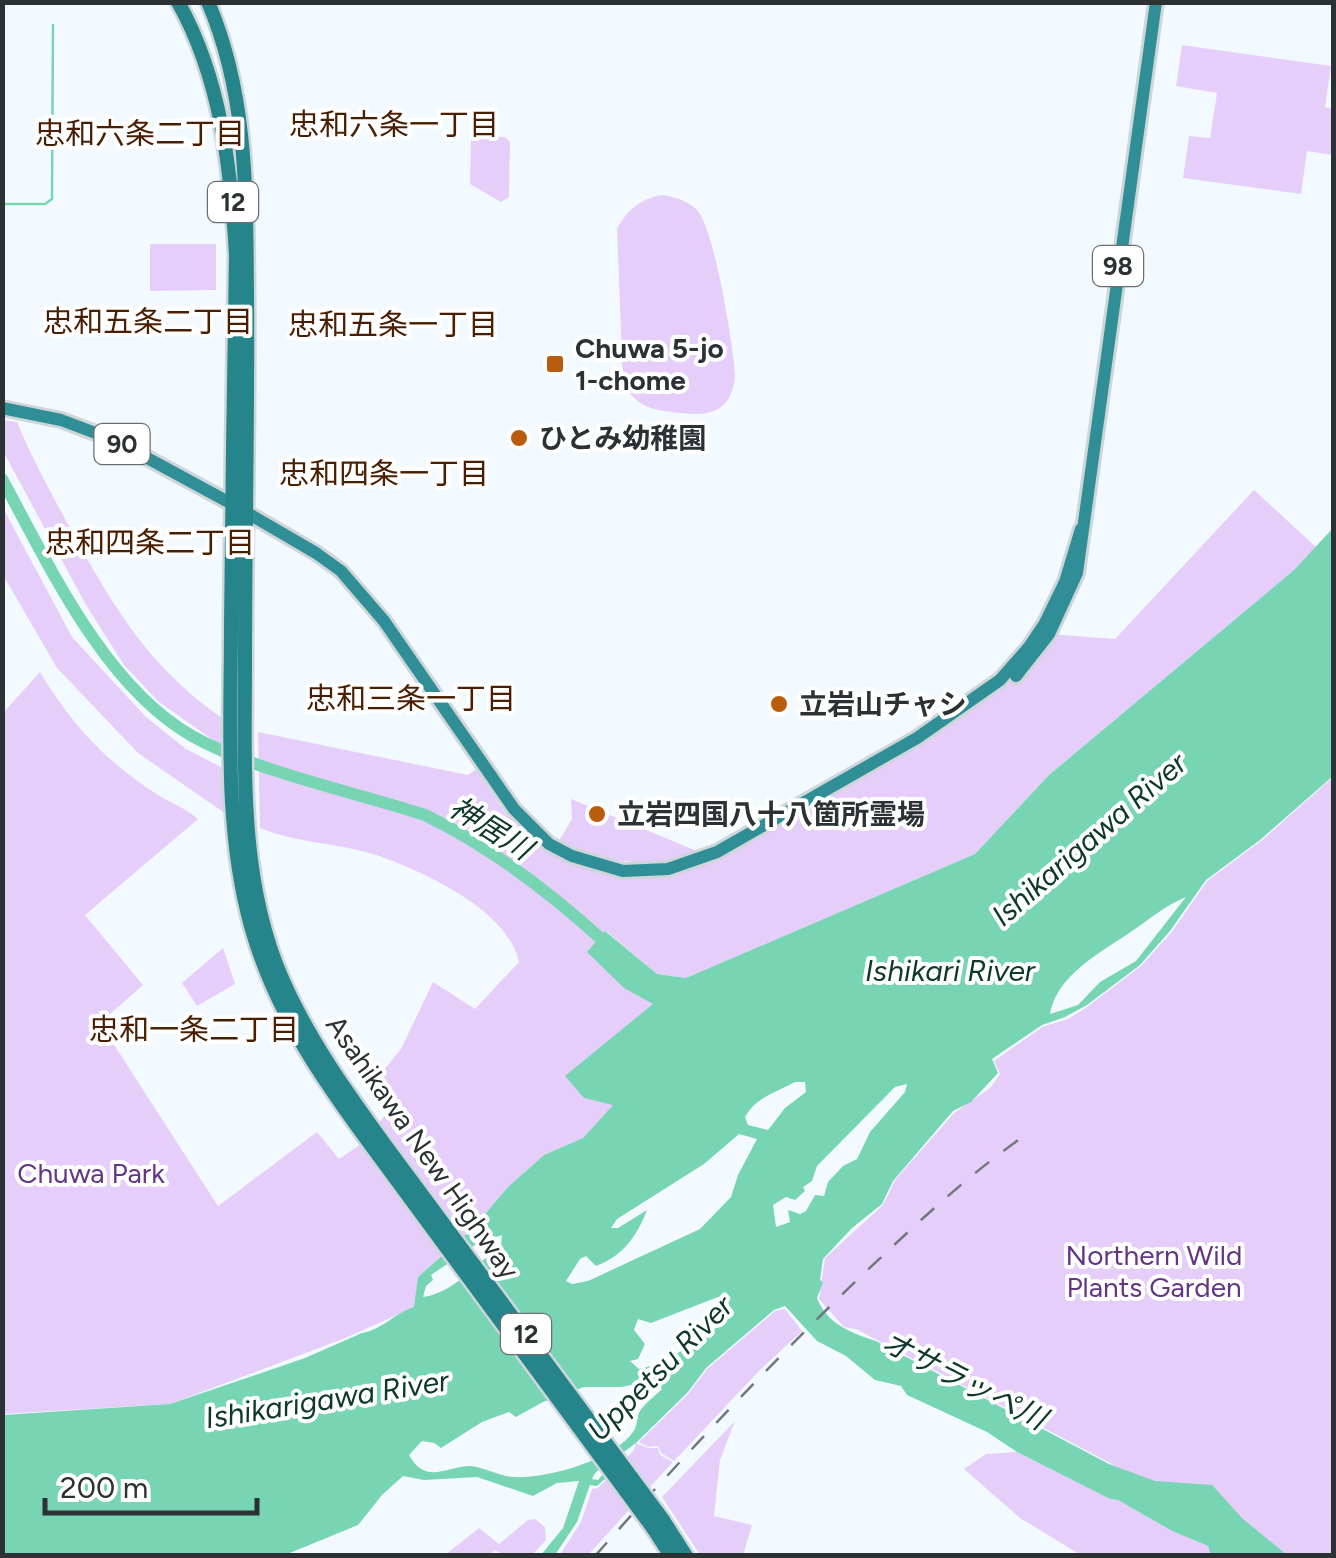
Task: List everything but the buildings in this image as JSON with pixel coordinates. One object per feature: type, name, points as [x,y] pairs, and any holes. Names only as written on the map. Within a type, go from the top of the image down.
[{"type":"highway","name":"Asahikawa New Highway","points":[[178,2],[206,69],[232,186],[236,254],[239,870],[251,927],[269,977],[304,1050],[384,1152],[658,1524],[686,1556]]},
{"type":"highway","name":"Asahikawa New Highway","points":[[208,2],[224,49],[246,154],[238,508]]},
{"type":"highway","name":"Asahikawa New Highway","points":[[658,1524],[671,1556]]},
{"type":"main road","name":"98","points":[[238,508],[341,571],[378,613],[514,808],[549,844],[598,866],[644,872],[695,862],[994,696],[1030,661],[1050,634],[1072,590],[1079,560],[1156,2]]},
{"type":"main road","name":"90","points":[[2,408],[40,414],[88,429],[238,508]]},
{"type":"green space","points":[[1182,45],[1331,66],[1325,107],[1333,109],[1333,155],[1307,151],[1301,194],[1183,178],[1189,136],[1210,138],[1217,93],[1176,86]]},
{"type":"green space","points":[[471,137],[505,137],[510,142],[509,197],[501,202],[470,184]]},
{"type":"green space","points":[[662,195],[685,201],[703,221],[727,316],[733,387],[724,405],[704,414],[649,407],[637,401],[623,382],[617,229],[635,206]]},
{"type":"green space","points":[[150,244],[216,244],[216,290],[150,291]]},
{"type":"green space","points":[[3,420],[17,422],[76,539],[139,639],[177,681],[225,720],[223,747],[159,702],[124,665],[86,605],[3,451]]},
{"type":"green space","name":"Chuwa Park","points":[[1254,490],[1316,547],[1294,570],[1049,775],[975,854],[686,978],[657,974],[606,931],[624,988],[654,1004],[614,1104],[583,1138],[544,1155],[508,1187],[473,1228],[418,1277],[415,1307],[343,1339],[170,1404],[3,1414],[2,714],[40,672],[64,709],[106,755],[139,782],[198,819],[85,915],[143,985],[100,1023],[218,1206],[317,1132],[339,1159],[361,1144],[388,1112],[379,1076],[401,1049],[433,982],[475,1009],[519,962],[499,926],[443,884],[367,852],[260,828],[258,732],[468,775],[476,769],[506,814],[549,844],[623,871],[695,862],[972,710],[1015,678],[1049,634],[1115,639]]},
{"type":"green space","points":[[2,506],[72,637],[146,717],[186,749],[223,768],[226,814],[138,753],[57,668],[3,575]]},
{"type":"green space","name":"Northern Wild Plants Garden","points":[[1333,777],[1333,1555],[1264,1555],[1110,1463],[856,1329],[844,1327],[819,1299],[825,1258],[883,1205],[895,1180],[954,1113],[990,1088],[1000,1074],[994,1061],[1042,1027],[1068,1019],[1087,1007],[1141,966],[1171,933],[1207,881],[1262,840]]},
{"type":"green space","points":[[571,799],[697,851],[645,862],[610,859],[575,848],[559,841],[572,819]]},
{"type":"green space","points":[[223,948],[235,984],[197,1006],[182,983]]},
{"type":"green space","points":[[785,1309],[802,1331],[674,1461],[661,1453],[658,1446],[648,1447],[639,1442],[689,1393],[707,1369],[775,1311]]},
{"type":"green space","points":[[735,1421],[720,1460],[714,1516],[752,1525],[743,1555],[700,1555],[662,1497]]},
{"type":"green space","points":[[636,1443],[658,1448],[660,1455],[673,1462],[588,1555],[559,1556],[581,1522],[592,1489],[598,1488]]},
{"type":"green space","points":[[1017,1452],[1208,1546],[1213,1555],[1081,1555],[1020,1518],[964,1469],[986,1454]]},
{"type":"green space","points":[[535,1519],[545,1527],[546,1540],[532,1555],[504,1555],[495,1550],[488,1555],[445,1555],[479,1528],[499,1544],[528,1520]]},
{"type":"water","name":"Ishikari River","points":[[1333,528],[1333,776],[1260,840],[1206,880],[1140,965],[1087,1005],[1042,1025],[992,1059],[998,1073],[971,1102],[953,1111],[893,1181],[882,1204],[823,1259],[823,1282],[817,1298],[827,1315],[841,1326],[1109,1464],[1155,1481],[1212,1485],[1243,1519],[1287,1555],[1211,1555],[1208,1546],[907,1395],[901,1386],[875,1380],[846,1356],[817,1341],[785,1306],[774,1310],[706,1368],[688,1392],[636,1443],[595,1473],[592,1479],[598,1480],[604,1473],[606,1478],[597,1486],[590,1485],[577,1522],[555,1555],[541,1555],[563,1528],[579,1481],[557,1483],[533,1496],[477,1477],[424,1480],[403,1476],[358,1525],[285,1555],[3,1556],[3,1415],[170,1404],[376,1329],[414,1307],[418,1277],[473,1228],[508,1187],[544,1155],[583,1138],[613,1105],[584,1098],[565,1076],[653,1004],[624,988],[587,952],[605,931],[657,974],[686,978],[975,854],[1049,775],[1294,570]],"holes":[[[1186,897],[1136,961],[1100,982],[1078,1005],[1050,1014],[1062,987],[1082,965]],[[795,1082],[805,1082],[806,1092],[785,1108],[768,1130],[748,1125],[745,1117],[761,1100]],[[907,1084],[905,1092],[870,1132],[857,1159],[843,1166],[828,1182],[824,1196],[815,1195],[800,1214],[788,1210],[790,1222],[776,1227],[773,1205],[786,1197],[795,1200],[812,1181],[817,1166],[895,1087]],[[739,1134],[757,1139],[731,1197],[700,1229],[588,1281],[566,1281],[580,1259],[586,1256],[596,1266],[621,1251],[634,1237],[647,1210],[618,1228],[611,1228],[617,1219],[704,1164]],[[502,1235],[501,1245],[465,1276],[445,1290],[423,1297],[433,1280],[431,1275],[478,1243]],[[718,1297],[727,1298],[729,1305],[713,1332],[659,1364],[639,1369],[630,1361],[638,1359],[645,1344],[634,1330],[638,1319],[651,1323]],[[652,1381],[662,1389],[642,1408],[635,1430],[624,1442],[595,1459],[561,1471],[528,1477],[473,1466],[429,1472],[422,1470],[409,1455],[422,1441],[441,1448],[482,1422],[509,1412],[516,1417],[584,1387],[621,1387]]]},
{"type":"waterway","points":[[2,204],[45,204],[52,199],[53,25]]},
{"type":"waterway","name":"神居川","points":[[2,479],[82,621],[132,687],[160,714],[192,736],[246,761],[425,815],[522,874],[610,947]]},
{"type":"railway","points":[[595,1556],[724,1414],[825,1312],[937,1205],[1021,1138]]},
{"type":"place","name":"Chuwa 5-jo 1-chome","points":[[555,364]]},
{"type":"place","name":"ひとみ幼稚園","points":[[519,438]]},
{"type":"place","name":"立岩山チャシ","points":[[779,704]]},
{"type":"place","name":"立岩四国八十八箇所霊場","points":[[597,814]]},
{"type":"district","name":"忠和六条一丁目","points":[[394,124]]},
{"type":"district","name":"忠和六条二丁目","points":[[140,133]]},
{"type":"district","name":"忠和五条二丁目","points":[[148,321]]},
{"type":"district","name":"忠和五条一丁目","points":[[393,324]]},
{"type":"district","name":"忠和四条一丁目","points":[[384,473]]},
{"type":"district","name":"忠和四条二丁目","points":[[150,542]]},
{"type":"district","name":"忠和三条一丁目","points":[[411,698]]},
{"type":"district","name":"忠和一条二丁目","points":[[194,1029]]},
{"type":"water label","name":"Ishikarigawa River","points":[[1089,839]]},
{"type":"water label","name":"Uppetsu River","points":[[660,1368]]},
{"type":"water label","name":"オサラッペ川","points":[[964,1380]]},
{"type":"water label","name":"Ishikarigawa River","points":[[327,1399]]}]
